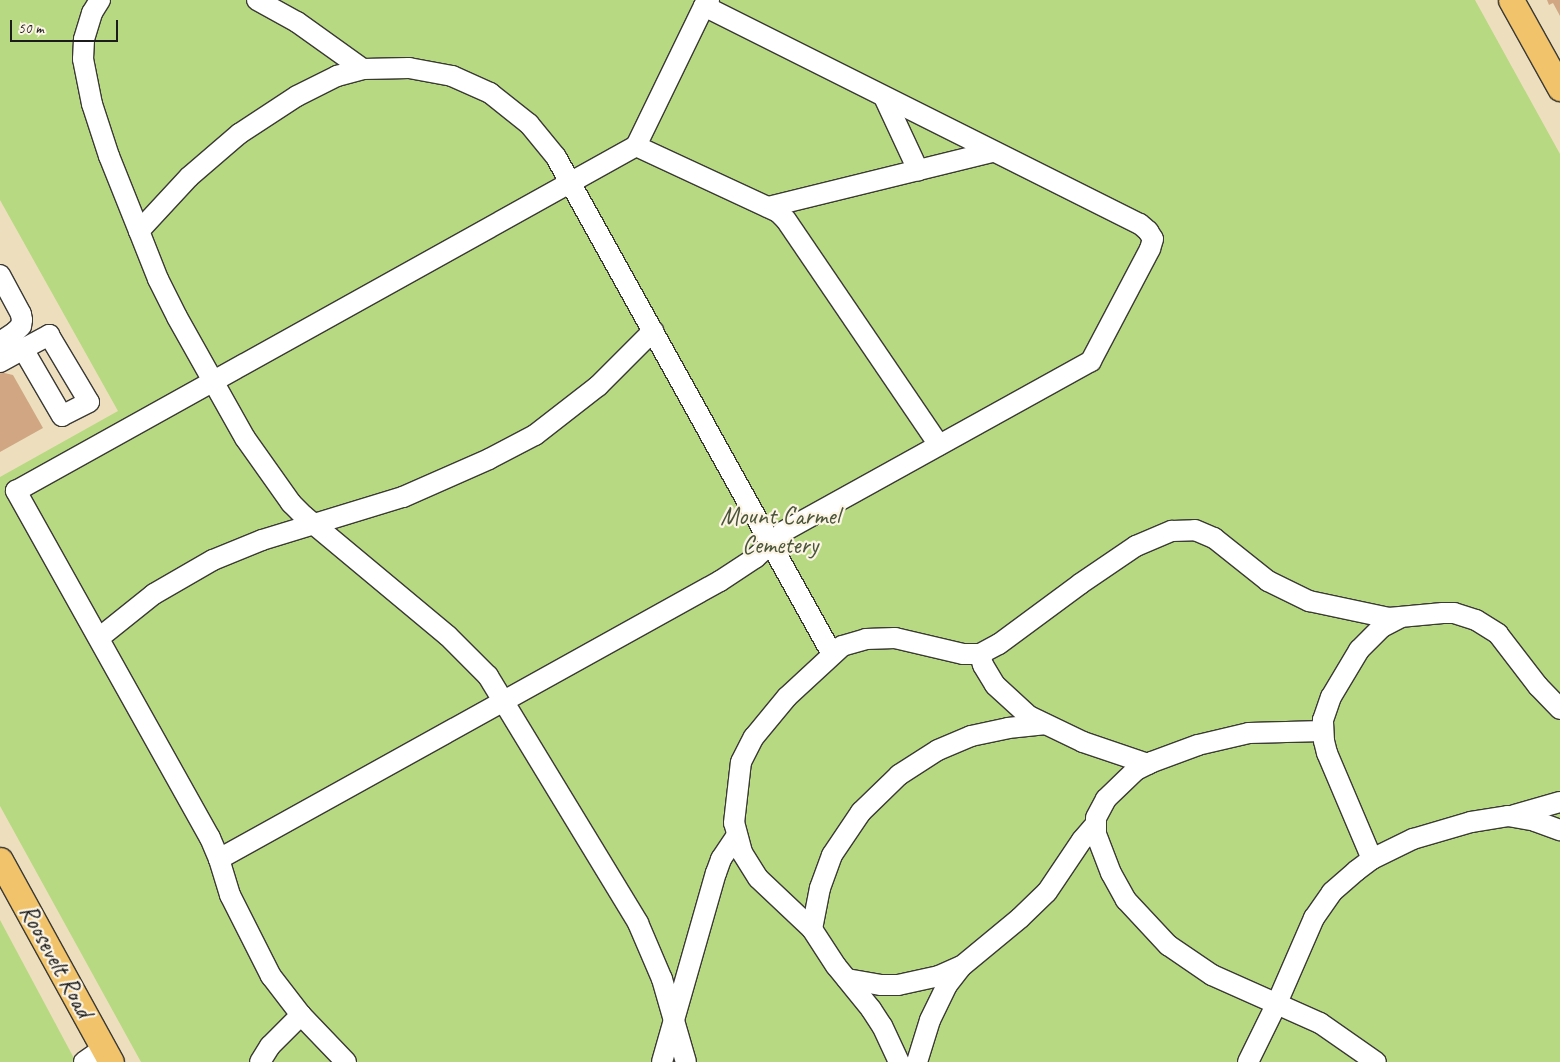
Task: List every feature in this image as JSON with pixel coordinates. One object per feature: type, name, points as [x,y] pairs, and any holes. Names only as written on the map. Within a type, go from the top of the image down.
[{"type":"main road","points":[[1511,0],[1560,88]]},
{"type":"main road","name":"Roosevelt Road","points":[[0,860],[100,1058]]},
{"type":"lane","points":[[100,0],[87,26],[83,59],[92,104],[109,156],[158,279],[212,380],[245,438],[291,503],[462,649],[488,676],[505,701],[638,924],[662,979],[686,1062]]},
{"type":"lane","points":[[256,0],[297,22],[363,69]]},
{"type":"lane","points":[[219,859],[738,570],[783,532],[1091,362],[1152,244],[1151,235],[1140,224],[884,97],[707,3],[636,146],[569,181],[8,495],[99,638],[210,838],[219,859],[230,895],[256,950],[271,976],[300,1015],[346,1062]]},
{"type":"lane","points":[[139,231],[189,177],[264,116],[330,79],[363,69],[409,68],[428,70],[452,76],[478,86],[511,108],[530,124],[556,157],[832,654]]},
{"type":"lane","points":[[884,97],[918,170]]},
{"type":"lane","points":[[636,146],[768,207],[786,220],[939,445]]},
{"type":"lane","points":[[768,207],[992,152]]},
{"type":"lane","points":[[0,275],[21,314],[22,320],[21,326],[15,332],[0,342]]},
{"type":"lane","points":[[99,638],[154,594],[193,570],[236,550],[403,497],[488,459],[535,435],[598,386],[653,332]]},
{"type":"lane","points":[[0,362],[23,349]]},
{"type":"lane","points":[[899,1062],[882,1026],[812,929],[758,878],[742,852],[736,837],[734,823],[738,775],[746,749],[774,711],[832,654],[854,641],[880,638],[918,642],[963,654],[980,654],[999,644],[1120,556],[1158,536],[1183,529],[1194,530],[1214,538],[1268,582],[1293,595],[1335,608],[1377,616],[1400,618],[1430,613],[1454,613],[1488,626],[1506,642],[1538,686],[1560,709]]},
{"type":"lane","points":[[1372,858],[1330,760],[1323,731],[1323,720],[1331,697],[1350,663],[1376,632],[1400,618]]},
{"type":"lane","points":[[980,654],[988,674],[1004,695],[1029,716],[1083,742],[1148,764]]},
{"type":"lane","points":[[812,929],[820,888],[832,855],[861,812],[899,775],[938,750],[970,736],[1008,728],[1044,724]]},
{"type":"lane","points":[[917,1062],[933,1014],[947,985],[962,966],[1034,905],[1058,877],[1082,840],[1094,826],[1099,811],[1116,788],[1136,770],[1198,745],[1241,734],[1270,731],[1323,731]]},
{"type":"lane","points":[[1248,1062],[1277,1003],[1307,931],[1322,904],[1343,881],[1372,858],[1440,829],[1529,812],[1560,802]]},
{"type":"lane","points":[[1508,816],[1535,821],[1560,830]]},
{"type":"lane","points":[[1094,826],[1099,845],[1118,887],[1138,916],[1154,932],[1199,968],[1227,983],[1320,1023],[1376,1062]]},
{"type":"lane","points":[[662,1062],[716,874],[721,859],[736,837]]},
{"type":"lane","points":[[847,979],[881,986],[898,985],[939,976],[962,966]]},
{"type":"lane","points":[[260,1062],[270,1046],[300,1015]]},
{"type":"green space","name":"Mount Carmel Cemetery","points":[[0,0],[1475,0],[1560,154],[1560,1062],[141,1062],[0,806],[0,477],[118,411],[0,200]]},
{"type":"green space","points":[[0,920],[76,1062],[0,1062]]},
{"type":"building","points":[[1547,0],[1560,0],[1560,16],[1553,3],[1549,5]]},
{"type":"building","points":[[0,372],[13,375],[43,428],[0,452]]}]
